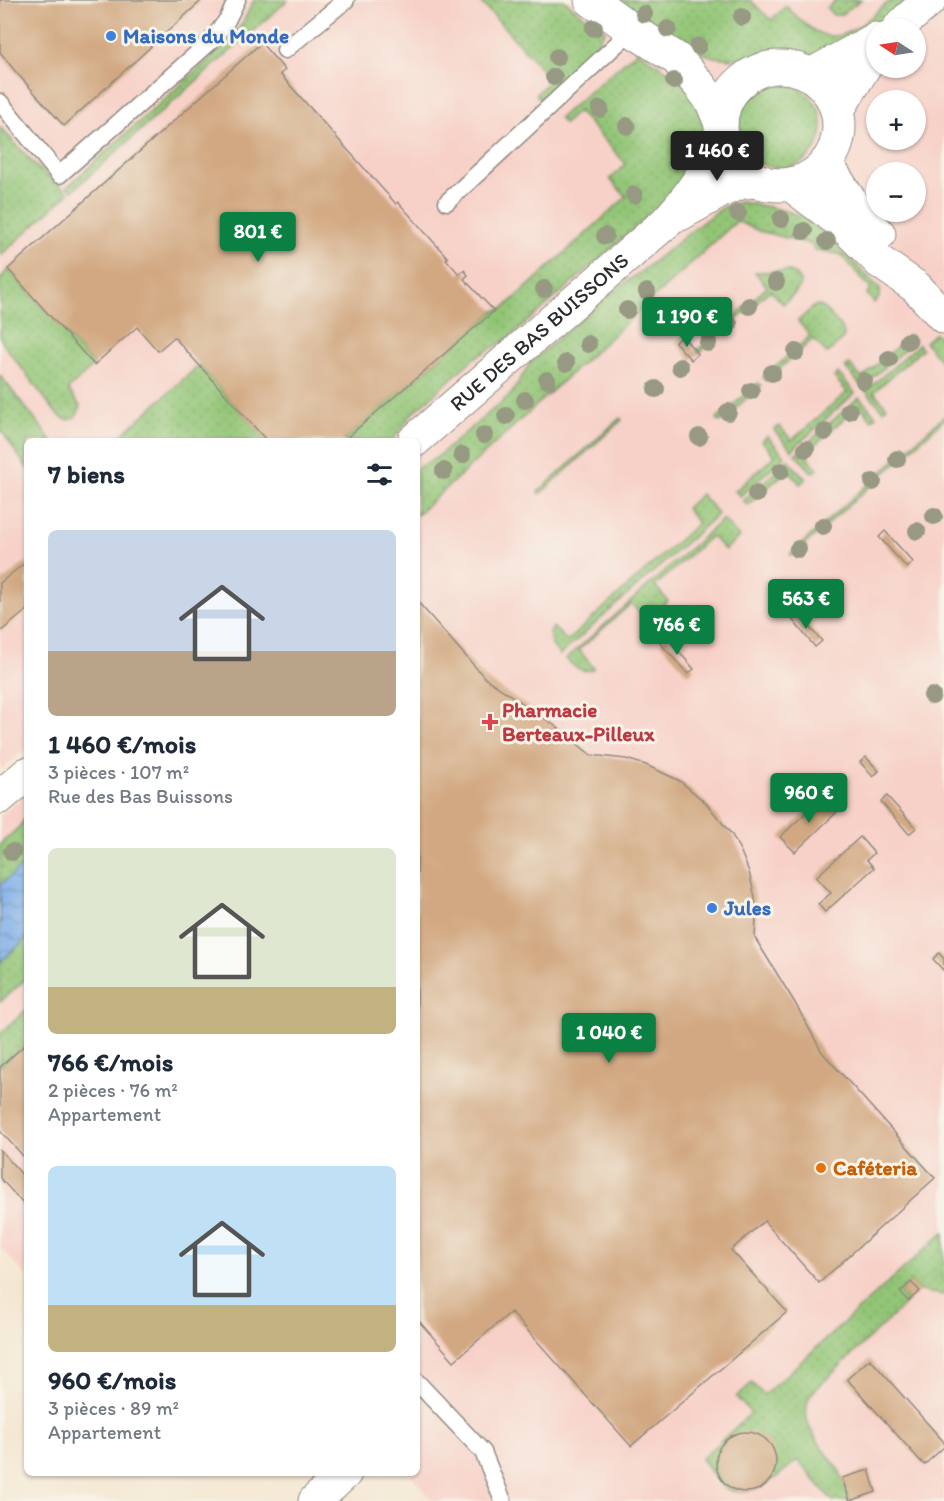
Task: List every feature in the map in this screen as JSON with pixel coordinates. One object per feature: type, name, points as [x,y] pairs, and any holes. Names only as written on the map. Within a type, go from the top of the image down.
[{"type":"street","points":[[591,0],[677,59],[712,102],[727,152],[747,175],[775,183],[839,221],[880,262],[916,287],[944,317]]},
{"type":"street","points":[[811,75],[866,45]]},
{"type":"street","points":[[677,59],[732,70],[748,76]]},
{"type":"street","points":[[837,111],[866,65]]},
{"type":"street","points":[[722,131],[725,105],[734,89],[748,76],[763,69],[779,67],[795,69],[811,75],[823,85],[835,104],[839,120],[838,138],[831,155],[826,163],[810,177],[775,183]]},
{"type":"street","name":"RUE DES BAS BUISSONS","points":[[417,438],[666,223],[681,207],[705,172],[722,131]]},
{"type":"street","points":[[826,163],[854,207],[899,257],[916,287]]},
{"type":"street","name":"RUE DES BAS BUISSONS","points":[[666,223],[723,190],[742,182],[775,183]]},
{"type":"street","points":[[0,796],[24,776]]},
{"type":"street","points":[[315,1501],[342,1476]]},
{"type":"lane","points":[[0,102],[59,176],[210,42],[227,20],[237,0]]},
{"type":"lane","points":[[285,50],[346,0]]},
{"type":"lane","points":[[447,202],[632,30]]},
{"type":"lane","points":[[420,1385],[483,1452],[503,1501]]},
{"type":"shaded area","points":[[0,0],[944,0],[944,1501],[433,1501],[412,1476],[420,1476],[420,438],[24,438],[24,751],[0,771],[0,439],[5,435],[0,402],[0,256],[68,193],[37,167],[0,127]]},
{"type":"shaded area","points":[[24,796],[24,1274],[0,1247],[0,816]]},
{"type":"green space","points":[[254,0],[288,0],[72,191],[67,187],[228,42],[242,24]]},
{"type":"green space","points":[[479,0],[564,0],[605,30],[586,57],[540,99],[536,94],[551,79]]},
{"type":"green space","points":[[615,0],[750,0],[771,20],[786,6],[807,26],[817,32],[836,36],[846,33],[866,20],[866,32],[815,55],[803,52],[776,52],[732,59],[714,57],[678,42]]},
{"type":"green space","points":[[836,0],[861,0],[840,15],[833,15],[827,8]]},
{"type":"green space","points":[[908,0],[885,18],[869,18],[891,1]]},
{"type":"green space","points":[[637,51],[668,71],[688,88],[706,127],[705,136],[688,181],[508,339],[474,358],[411,415],[394,438],[346,438],[494,311],[504,308],[626,197],[610,179],[626,164],[578,111],[564,124],[559,118]]},
{"type":"green space","points":[[772,84],[788,84],[804,91],[815,102],[822,118],[819,142],[810,156],[788,168],[772,168],[756,161],[745,150],[738,134],[738,118],[745,102],[756,91]]},
{"type":"green space","points":[[0,127],[37,167],[69,193],[0,256]]},
{"type":"green space","points":[[740,202],[789,212],[815,223],[880,289],[879,298],[874,303],[867,294],[871,289],[840,254],[815,250],[811,244],[759,231],[737,221],[420,512],[420,466],[436,458],[512,393],[530,363],[607,296],[724,207]]},
{"type":"green space","points":[[8,269],[94,365],[68,389],[80,406],[74,418],[64,419],[56,413],[0,337],[0,280]]},
{"type":"green space","points":[[788,271],[799,279],[800,283],[792,296],[783,304],[770,290],[699,353],[697,350],[767,287],[755,272]]},
{"type":"green space","points":[[818,305],[838,323],[844,335],[842,340],[827,353],[813,339],[766,381],[763,378],[810,336],[798,321]]},
{"type":"green space","points":[[935,333],[944,340],[944,358],[941,361],[925,342]]},
{"type":"green space","points":[[910,335],[915,340],[862,387],[845,367],[849,364],[862,378]]},
{"type":"green space","points":[[919,344],[922,349],[874,392],[887,407],[883,410],[866,391]]},
{"type":"green space","points":[[199,365],[264,438],[118,438]]},
{"type":"green space","points":[[838,373],[855,393],[792,450],[774,430],[779,426],[792,440],[847,392],[834,377]]},
{"type":"green space","points":[[0,375],[50,438],[24,438],[24,464],[0,429]]},
{"type":"green space","points":[[758,383],[761,386],[720,422],[717,419]]},
{"type":"green space","points":[[859,397],[876,416],[872,420],[859,405],[805,454],[818,469],[813,473],[795,454]]},
{"type":"green space","points":[[944,416],[944,420],[792,556],[790,554]]},
{"type":"green space","points":[[620,418],[622,420],[540,494],[538,492]]},
{"type":"green space","points":[[767,436],[785,456],[740,496],[735,491],[775,456],[762,441]]},
{"type":"green space","points":[[788,460],[806,479],[800,484],[788,470],[748,505],[743,501]]},
{"type":"green space","points":[[701,494],[718,514],[560,655],[550,642],[553,627],[567,641],[698,523],[686,508]]},
{"type":"green space","points":[[723,519],[739,537],[725,550],[711,536],[655,586],[668,601],[647,620],[631,604],[579,650],[594,668],[582,670],[566,659]]},
{"type":"green space","points":[[24,820],[24,981],[0,1002],[0,844]]},
{"type":"green space","points":[[24,1012],[24,1046],[0,1067],[0,1034]]},
{"type":"green space","points":[[944,1232],[944,1295],[920,1291],[911,1282],[900,1292],[908,1301],[811,1394],[807,1405],[806,1415],[813,1434],[840,1473],[850,1501],[833,1501],[797,1460],[773,1480],[745,1492],[725,1488],[701,1459],[751,1413],[736,1397],[752,1383],[764,1395]]},
{"type":"water","points":[[24,865],[24,941],[0,962],[0,885]]},
{"type":"building","name":"Maisons du Monde","points":[[0,0],[202,0],[64,126],[0,52]]},
{"type":"building","points":[[261,43],[285,70],[280,74],[396,204],[398,202],[448,258],[446,259],[459,274],[464,270],[468,275],[464,279],[494,311],[346,438],[264,438],[174,337],[158,351],[137,327],[94,365],[8,269]]},
{"type":"building","points":[[682,336],[698,354],[691,360],[675,342]]},
{"type":"building","points":[[885,531],[913,562],[907,568],[879,537]]},
{"type":"building","points":[[24,563],[24,612],[0,632],[0,583]]},
{"type":"building","points":[[420,604],[485,678],[557,727],[591,755],[626,759],[646,765],[680,781],[706,803],[732,835],[749,872],[755,897],[755,938],[822,1052],[935,1178],[819,1283],[764,1221],[731,1250],[787,1312],[631,1446],[511,1312],[454,1361],[420,1322]]},
{"type":"building","points":[[795,612],[822,641],[815,647],[790,617]]},
{"type":"building","points":[[666,637],[694,669],[688,674],[660,643]]},
{"type":"building","points":[[866,757],[879,771],[873,777],[860,762]]},
{"type":"building","points":[[824,796],[838,811],[795,852],[780,837]]},
{"type":"building","points":[[887,796],[916,828],[909,834],[881,802]]},
{"type":"building","points":[[860,837],[874,853],[867,860],[874,868],[825,912],[818,904],[831,893],[816,877]]},
{"type":"building","points":[[939,953],[944,959],[944,971],[933,959]]},
{"type":"building","points":[[24,1046],[24,1157],[0,1131],[0,1067]]},
{"type":"building","points":[[0,1150],[24,1177],[24,1205],[0,1178]]},
{"type":"building","points":[[911,1282],[920,1291],[908,1301],[900,1292]]},
{"type":"building","points":[[870,1359],[944,1442],[944,1447],[924,1465],[847,1379]]},
{"type":"building","points":[[746,1432],[763,1437],[771,1445],[776,1462],[771,1479],[763,1487],[746,1492],[729,1487],[721,1479],[716,1462],[721,1445],[729,1437]]},
{"type":"building","points":[[869,1470],[876,1492],[850,1501],[842,1478]]},
{"type":"place","name":"Maisons du Monde","points":[[111,36]]},
{"type":"place","name":"Pharmacie Berteaux-Pilleux","points":[[490,722]]},
{"type":"place","name":"Jules","points":[[712,908]]},
{"type":"place","name":"Caféteria","points":[[821,1168]]}]
